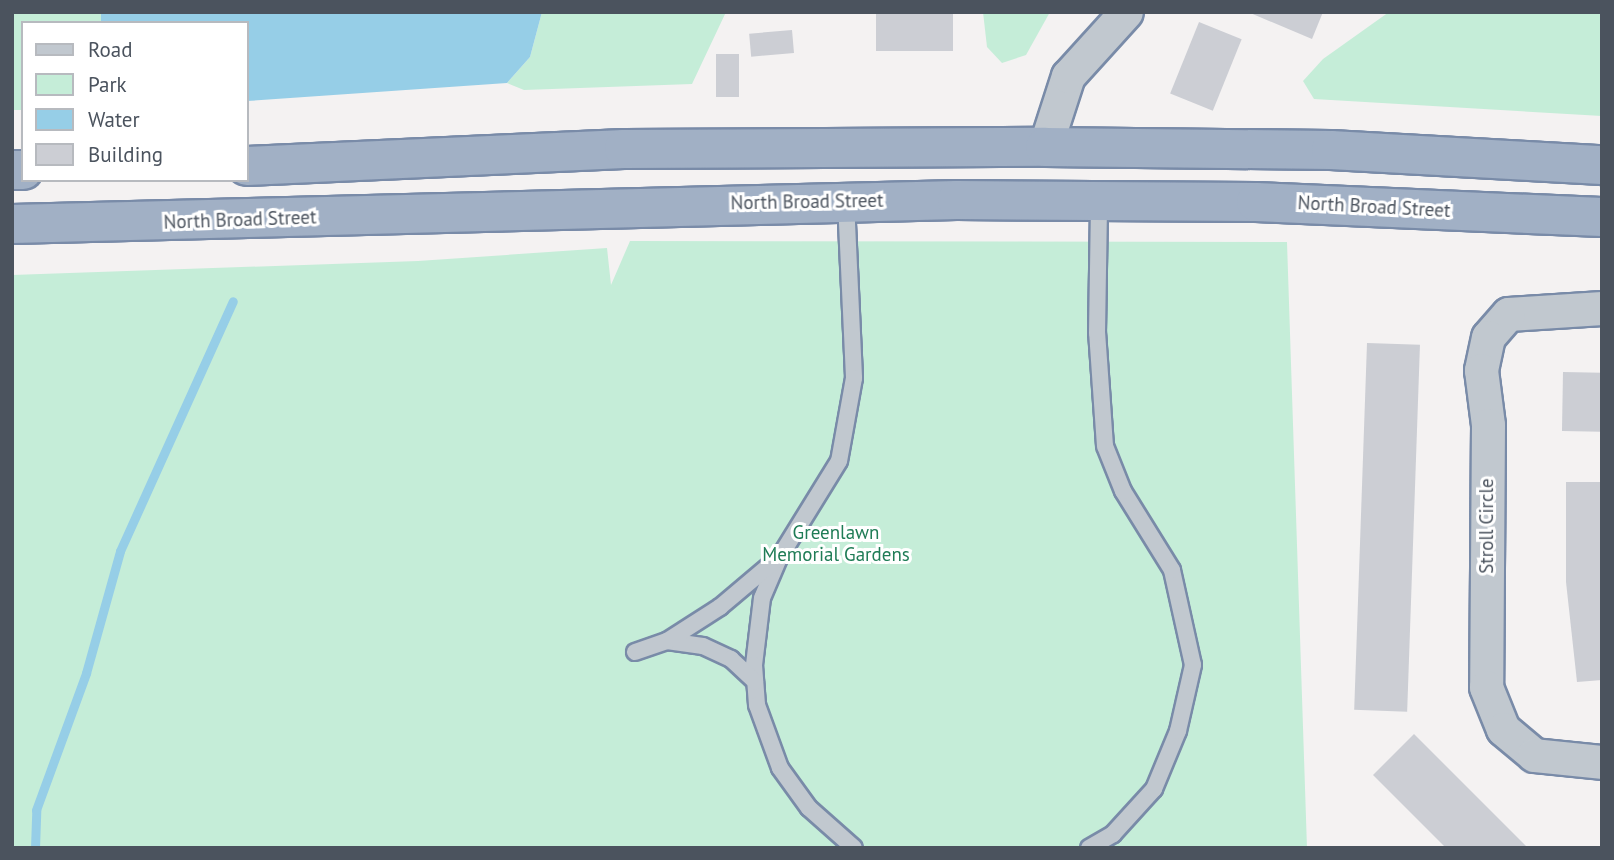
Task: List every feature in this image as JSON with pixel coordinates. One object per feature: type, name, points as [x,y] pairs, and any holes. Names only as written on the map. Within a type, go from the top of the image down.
[{"type":"highway","points":[[248,166],[624,149],[1045,147],[1331,150],[1602,165]]},
{"type":"highway","name":"North Broad Street","points":[[12,224],[846,201],[1099,200],[1602,217]]},
{"type":"street","points":[[1045,147],[1068,76],[1126,12]]},
{"type":"street","name":"Stroll Circle","points":[[1602,308],[1508,314],[1488,337],[1481,370],[1488,425],[1486,687],[1503,730],[1534,755],[1602,762]]},
{"type":"lane","points":[[1089,848],[1113,834],[1154,789],[1178,731],[1193,665],[1172,570],[1123,491],[1105,446],[1097,333],[1099,200]]},
{"type":"lane","points":[[846,201],[854,378],[850,405],[839,461],[779,558],[762,598],[755,681],[757,705],[780,768],[809,808],[854,848]]},
{"type":"lane","points":[[635,652],[667,640],[720,607],[779,558]]},
{"type":"lane","points":[[667,640],[722,655],[755,681]]},
{"type":"green space","points":[[12,12],[101,12],[101,21],[21,21],[21,110],[12,110]]},
{"type":"green space","points":[[542,12],[726,12],[692,84],[524,90],[507,83],[530,57]]},
{"type":"green space","points":[[983,12],[1050,12],[1026,55],[1002,63],[987,47]]},
{"type":"green space","points":[[1389,12],[1602,12],[1602,116],[1314,99],[1303,81],[1323,59]]},
{"type":"green space","name":"Greenlawn Memorial Gardens","points":[[630,241],[1287,242],[1307,848],[12,848],[12,275],[418,261],[607,248],[611,285]]},
{"type":"water","points":[[101,12],[542,12],[530,57],[507,83],[248,101],[248,21],[101,21]]},
{"type":"building","points":[[876,12],[953,12],[953,51],[876,51]]},
{"type":"building","points":[[1248,12],[1323,12],[1312,39]]},
{"type":"building","points":[[1199,22],[1242,39],[1213,111],[1170,93]]},
{"type":"building","points":[[792,30],[794,53],[751,57],[749,34]]},
{"type":"building","points":[[716,54],[739,54],[739,97],[716,97]]},
{"type":"building","points":[[1367,343],[1420,345],[1407,712],[1354,710]]},
{"type":"building","points":[[1563,372],[1602,373],[1601,432],[1562,431]]},
{"type":"building","points":[[1566,482],[1602,482],[1602,680],[1577,682],[1566,582]]},
{"type":"building","points":[[1414,734],[1528,848],[1446,848],[1373,775]]},
{"type":"waterway","points":[[35,848],[36,810],[86,673],[120,551],[233,301]]}]
